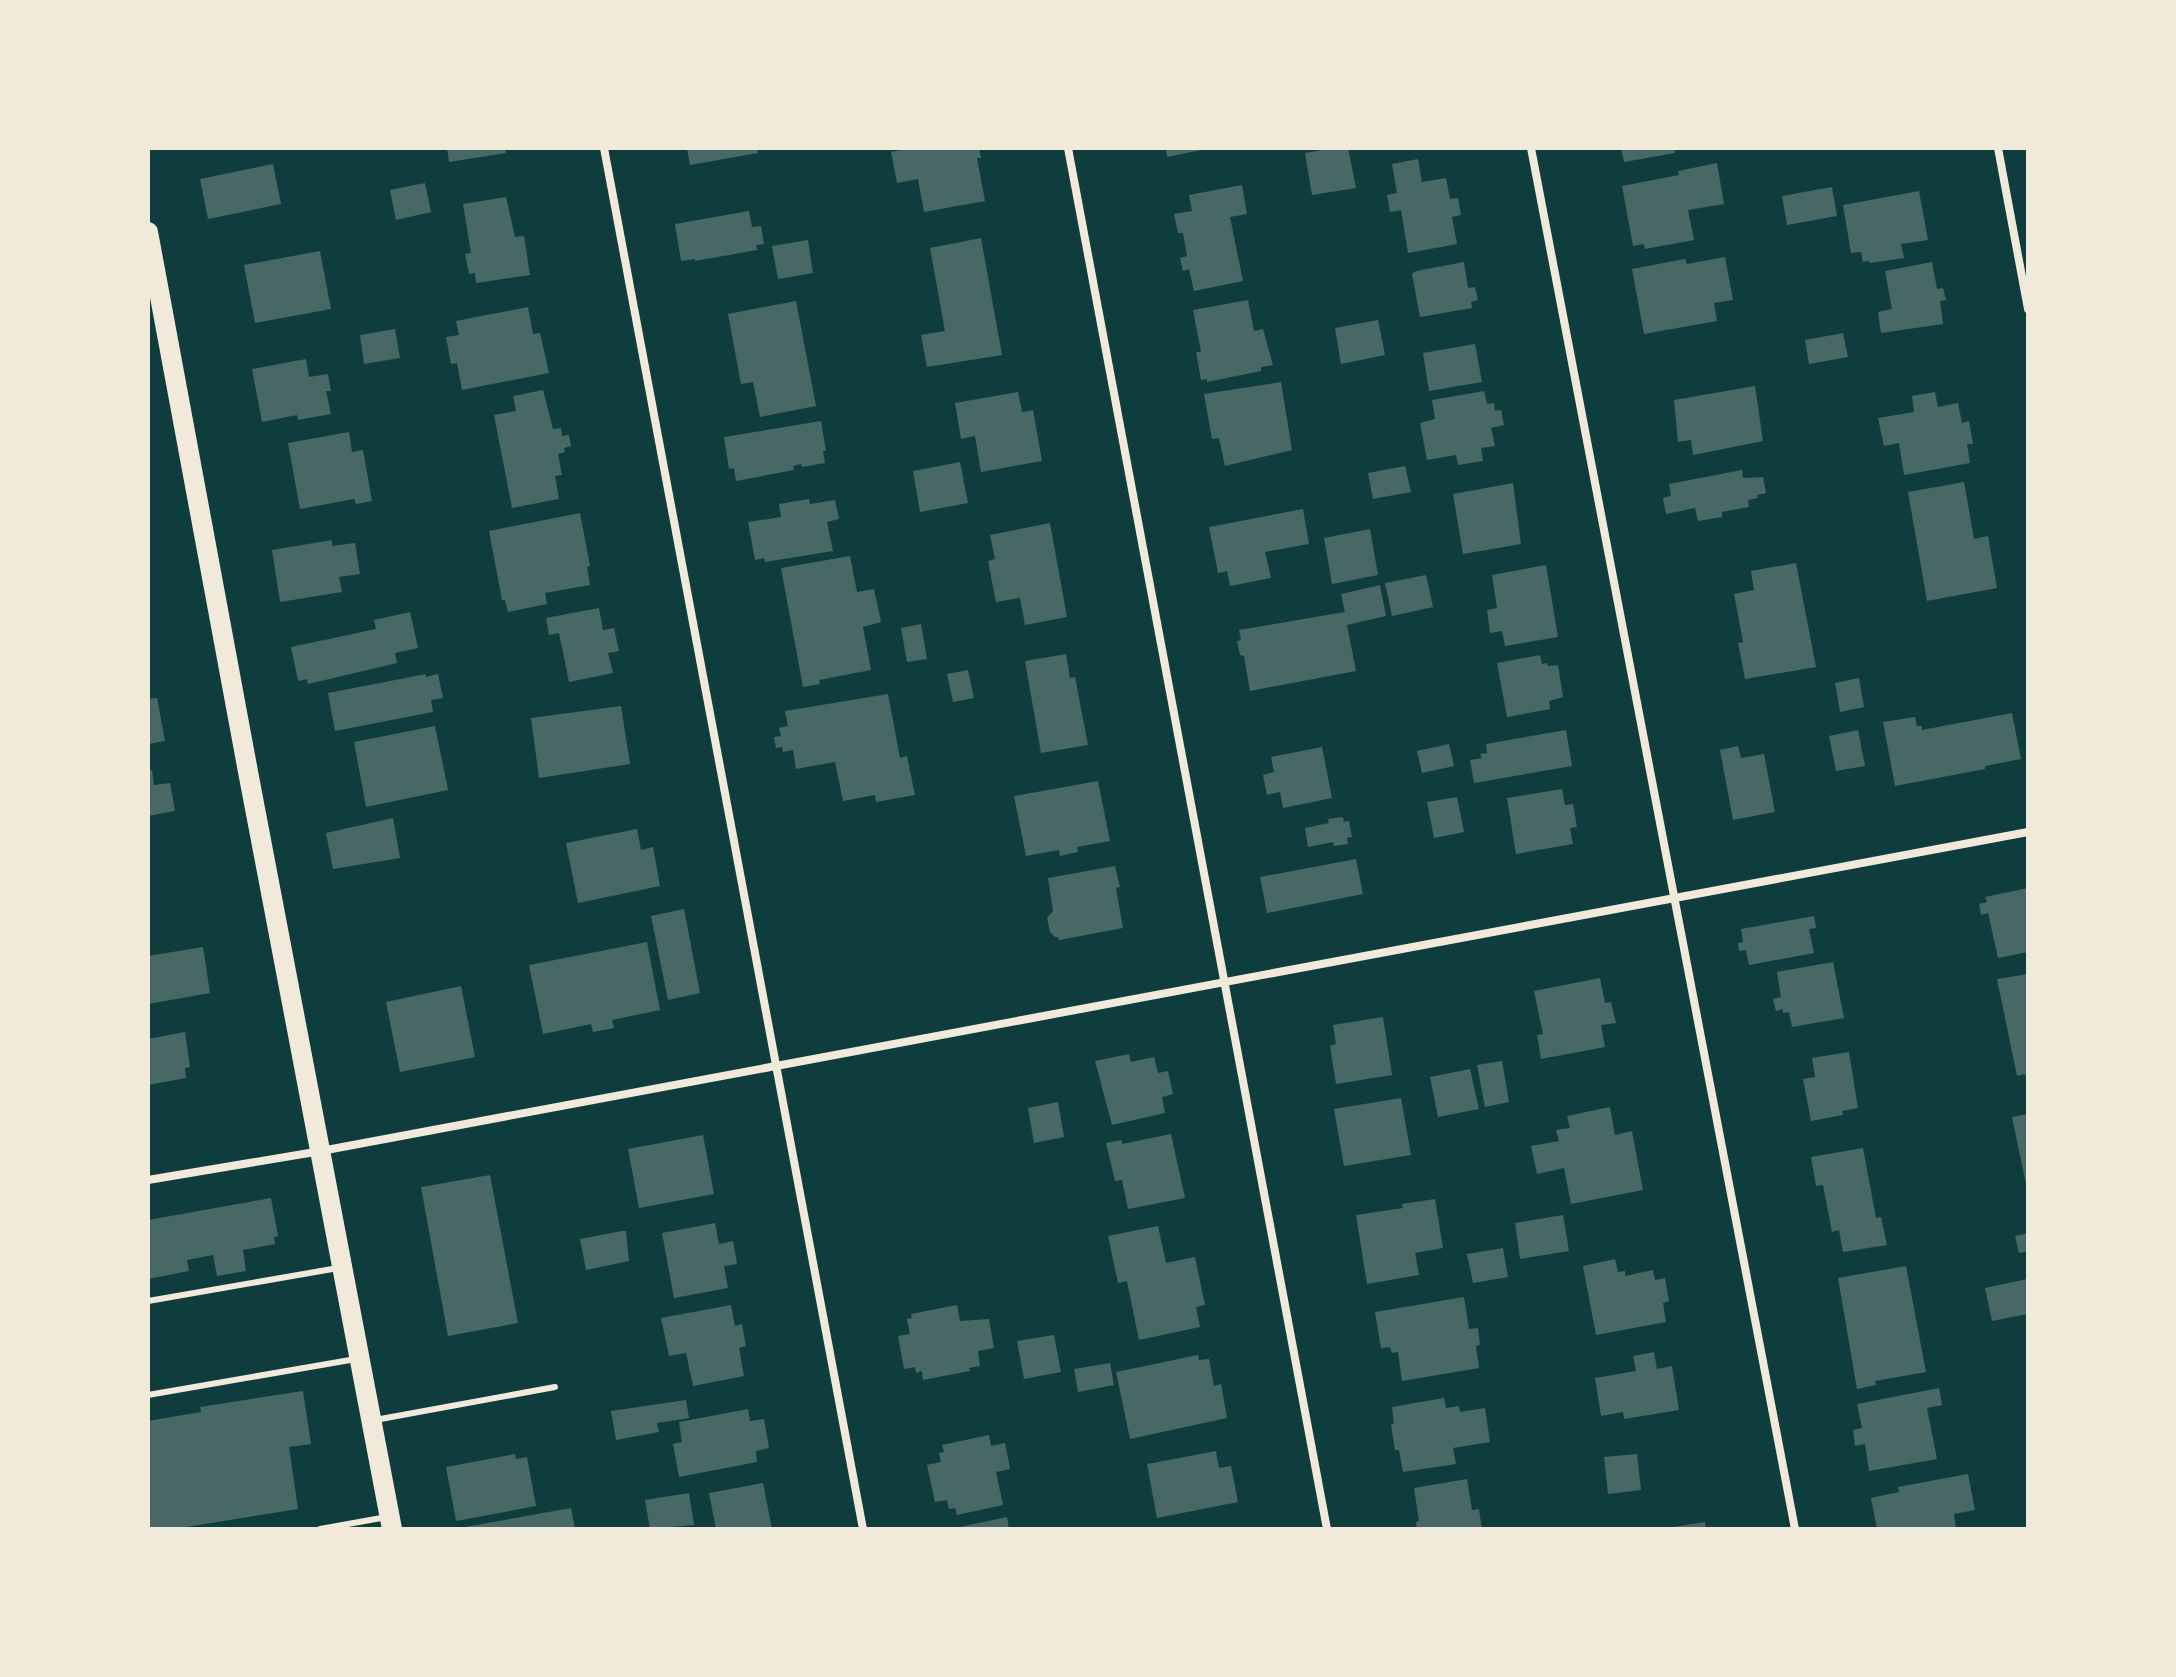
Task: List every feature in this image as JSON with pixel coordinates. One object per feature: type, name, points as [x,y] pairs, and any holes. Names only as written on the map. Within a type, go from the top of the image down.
[{"type":"main road","points":[[148,232],[391,1523]]},
{"type":"street","points":[[604,148],[863,1529]]},
{"type":"street","points":[[1068,148],[1327,1529]]},
{"type":"street","points":[[1531,148],[1795,1529]]},
{"type":"street","points":[[1998,148],[2028,309]]},
{"type":"street","points":[[148,1180],[321,1151],[2028,832]]},
{"type":"lane","points":[[148,1301],[343,1267]]},
{"type":"lane","points":[[148,1395],[360,1358]]},
{"type":"lane","points":[[371,1420],[555,1387]]},
{"type":"lane","points":[[320,1529],[391,1523]]},
{"type":"building","points":[[447,148],[505,148],[506,153],[449,162]]},
{"type":"building","points":[[687,148],[757,148],[758,153],[690,165]]},
{"type":"building","points":[[910,148],[979,148],[981,158],[977,158],[985,201],[924,212],[918,179],[897,183],[891,152]]},
{"type":"building","points":[[1166,148],[1206,148],[1206,149],[1167,157]]},
{"type":"building","points":[[1348,148],[1356,188],[1312,195],[1305,153]]},
{"type":"building","points":[[1621,148],[1674,148],[1675,153],[1624,162]]},
{"type":"building","points":[[1418,159],[1422,182],[1446,178],[1450,199],[1458,198],[1461,215],[1452,217],[1457,244],[1408,253],[1401,210],[1390,212],[1387,195],[1397,193],[1392,164]]},
{"type":"building","points":[[1717,163],[1724,204],[1688,210],[1694,240],[1645,249],[1644,244],[1633,246],[1622,186],[1679,175],[1678,171]]},
{"type":"building","points":[[273,164],[281,204],[208,219],[200,179]]},
{"type":"building","points":[[425,183],[431,212],[396,220],[390,190]]},
{"type":"building","points":[[1242,185],[1247,214],[1230,217],[1243,281],[1194,291],[1189,269],[1183,271],[1180,258],[1187,256],[1183,233],[1178,233],[1174,214],[1192,211],[1189,195]]},
{"type":"building","points":[[1832,187],[1837,216],[1787,225],[1782,196]]},
{"type":"building","points":[[1919,191],[1928,240],[1901,244],[1904,258],[1870,263],[1863,262],[1861,252],[1851,253],[1843,205]]},
{"type":"building","points":[[506,197],[515,237],[524,236],[530,275],[476,283],[475,273],[469,274],[465,254],[471,253],[463,204]]},
{"type":"building","points":[[749,211],[752,227],[761,226],[764,244],[756,245],[757,250],[681,261],[675,224]]},
{"type":"building","points":[[981,238],[1002,355],[927,367],[921,335],[945,331],[930,248]]},
{"type":"building","points":[[808,240],[813,273],[778,279],[772,246]]},
{"type":"building","points":[[320,251],[331,309],[255,323],[244,265]]},
{"type":"building","points":[[1725,257],[1733,300],[1714,303],[1717,321],[1644,334],[1632,269],[1685,259],[1687,264]]},
{"type":"building","points":[[1464,262],[1468,288],[1475,287],[1478,300],[1471,302],[1472,308],[1420,317],[1412,274]]},
{"type":"building","points":[[1932,262],[1937,289],[1943,288],[1946,300],[1940,301],[1943,324],[1881,333],[1878,312],[1892,309],[1885,271]]},
{"type":"building","points":[[1248,300],[1254,331],[1263,329],[1273,365],[1261,367],[1261,371],[1207,382],[1207,379],[1201,380],[1196,352],[1201,352],[1193,310]]},
{"type":"building","points":[[796,301],[816,406],[760,417],[753,382],[741,384],[728,314]]},
{"type":"building","points":[[528,307],[533,334],[540,333],[549,373],[462,390],[457,363],[451,364],[446,337],[459,335],[456,321]]},
{"type":"building","points":[[1378,320],[1385,355],[1341,364],[1335,328]]},
{"type":"building","points":[[395,329],[400,358],[364,364],[360,335]]},
{"type":"building","points":[[1843,333],[1848,357],[1809,364],[1805,340]]},
{"type":"building","points":[[1475,344],[1482,382],[1429,391],[1423,353]]},
{"type":"building","points":[[306,359],[309,377],[328,374],[331,391],[326,391],[331,414],[298,420],[297,415],[262,422],[252,369]]},
{"type":"building","points":[[1281,382],[1292,450],[1225,466],[1219,438],[1212,439],[1204,394]]},
{"type":"building","points":[[1755,386],[1763,441],[1693,455],[1691,440],[1678,442],[1674,400]]},
{"type":"building","points":[[543,390],[553,429],[561,428],[562,436],[569,435],[571,446],[558,454],[562,475],[555,476],[559,499],[512,508],[494,415],[516,411],[513,396]]},
{"type":"building","points":[[1484,391],[1487,404],[1494,403],[1495,411],[1501,410],[1504,425],[1491,428],[1495,446],[1481,448],[1483,461],[1458,465],[1456,455],[1427,460],[1420,423],[1435,419],[1432,400]]},
{"type":"building","points":[[1018,392],[1022,412],[1033,410],[1042,461],[981,472],[975,436],[961,439],[955,403]]},
{"type":"building","points":[[1935,392],[1938,407],[1958,403],[1962,423],[1969,421],[1973,444],[1967,444],[1970,463],[1904,475],[1899,443],[1884,446],[1878,418],[1914,412],[1912,396]]},
{"type":"building","points":[[821,421],[825,463],[802,467],[801,464],[793,466],[794,470],[736,481],[734,468],[729,469],[724,437]]},
{"type":"building","points":[[349,432],[352,452],[363,450],[372,501],[356,504],[354,499],[300,509],[288,443]]},
{"type":"building","points":[[960,462],[968,503],[920,512],[913,471]]},
{"type":"building","points":[[1405,466],[1411,492],[1373,499],[1368,473]]},
{"type":"building","points":[[1742,470],[1743,478],[1763,477],[1766,493],[1748,500],[1749,507],[1722,512],[1722,517],[1698,521],[1695,508],[1666,514],[1663,498],[1671,496],[1669,484]]},
{"type":"building","points":[[1964,482],[1974,539],[1988,536],[1997,588],[1927,601],[1908,492]]},
{"type":"building","points":[[1513,483],[1521,544],[1463,554],[1453,494]]},
{"type":"building","points":[[809,499],[810,504],[835,500],[839,519],[827,522],[833,551],[765,562],[764,558],[755,560],[748,522],[781,517],[779,504]]},
{"type":"building","points":[[1303,509],[1309,544],[1265,552],[1271,578],[1230,586],[1227,571],[1218,573],[1209,527]]},
{"type":"building","points":[[580,513],[590,566],[587,567],[590,585],[545,593],[547,604],[508,612],[505,600],[502,600],[489,531]]},
{"type":"building","points":[[1050,523],[1067,617],[1025,625],[1020,598],[996,602],[988,561],[995,559],[990,535]]},
{"type":"building","points":[[1370,529],[1378,575],[1332,584],[1324,538]]},
{"type":"building","points":[[332,540],[332,546],[355,543],[360,574],[339,577],[342,592],[280,602],[272,550]]},
{"type":"building","points":[[850,556],[857,592],[874,589],[881,622],[863,627],[871,670],[819,680],[820,684],[803,687],[781,568]]},
{"type":"building","points":[[1796,563],[1816,667],[1745,679],[1738,643],[1743,642],[1734,594],[1754,590],[1751,571]]},
{"type":"building","points":[[1546,565],[1558,637],[1505,646],[1502,631],[1490,633],[1487,610],[1497,608],[1492,575]]},
{"type":"building","points":[[1426,575],[1433,607],[1392,616],[1385,583]]},
{"type":"building","points":[[1380,585],[1386,616],[1347,625],[1356,671],[1250,691],[1244,656],[1240,655],[1237,641],[1241,640],[1239,630],[1345,612],[1341,594]]},
{"type":"building","points":[[599,608],[603,630],[614,628],[619,651],[608,653],[613,673],[569,682],[559,633],[549,635],[546,618]]},
{"type":"building","points":[[410,612],[418,648],[395,653],[397,663],[308,684],[307,679],[298,681],[291,647],[376,629],[374,620]]},
{"type":"building","points":[[921,624],[927,659],[907,662],[901,628]]},
{"type":"building","points":[[1066,654],[1070,678],[1075,677],[1088,745],[1041,753],[1025,661]]},
{"type":"building","points":[[1540,655],[1542,664],[1558,665],[1563,697],[1549,701],[1550,709],[1507,717],[1497,663]]},
{"type":"building","points":[[968,670],[974,698],[953,702],[947,674]]},
{"type":"building","points":[[426,674],[426,677],[438,674],[443,698],[431,700],[433,712],[335,731],[328,693]]},
{"type":"building","points":[[1859,678],[1864,707],[1840,712],[1835,683]]},
{"type":"building","points":[[888,694],[900,758],[907,756],[915,795],[876,802],[875,795],[843,801],[835,762],[796,769],[793,750],[783,752],[782,747],[776,748],[774,737],[781,736],[779,728],[788,726],[785,711]]},
{"type":"building","points":[[157,698],[165,741],[148,744],[148,699]]},
{"type":"building","points":[[621,706],[630,764],[539,778],[531,718]]},
{"type":"building","points":[[2012,713],[2021,759],[1895,786],[1883,722],[1915,717],[1917,726],[1922,726],[1922,730]]},
{"type":"building","points":[[435,726],[448,790],[366,807],[354,742]]},
{"type":"building","points":[[1566,730],[1572,766],[1474,783],[1470,760],[1482,758],[1480,754],[1487,753],[1486,744]]},
{"type":"building","points":[[1858,730],[1865,766],[1836,771],[1829,736]]},
{"type":"building","points":[[1449,744],[1454,766],[1422,773],[1417,751]]},
{"type":"building","points":[[1738,746],[1741,758],[1764,754],[1775,812],[1733,820],[1720,750]]},
{"type":"building","points":[[1322,747],[1332,798],[1283,808],[1280,792],[1267,795],[1263,775],[1274,772],[1271,757]]},
{"type":"building","points":[[152,770],[154,785],[170,783],[175,811],[148,816],[148,771]]},
{"type":"building","points":[[1098,781],[1110,841],[1077,847],[1078,852],[1060,856],[1059,850],[1026,856],[1014,796]]},
{"type":"building","points":[[1562,789],[1565,805],[1573,804],[1577,827],[1570,828],[1573,844],[1516,854],[1507,798]]},
{"type":"building","points":[[1457,797],[1464,832],[1434,838],[1427,802]]},
{"type":"building","points":[[1343,817],[1344,822],[1349,821],[1352,837],[1347,838],[1348,844],[1334,846],[1333,842],[1308,847],[1305,828]]},
{"type":"building","points":[[393,818],[400,858],[333,869],[326,833]]},
{"type":"building","points":[[637,829],[641,850],[653,847],[660,886],[578,903],[566,843]]},
{"type":"building","points":[[1356,859],[1363,894],[1267,913],[1260,877]]},
{"type":"building","points":[[1115,866],[1123,928],[1059,940],[1055,937],[1050,932],[1047,918],[1053,911],[1048,878]]},
{"type":"building","points":[[2028,888],[2028,952],[1998,958],[1988,913],[1981,915],[1979,904],[1987,902],[1985,897]]},
{"type":"building","points":[[684,909],[700,993],[668,1000],[651,916]]},
{"type":"building","points":[[1814,916],[1816,928],[1809,929],[1814,953],[1749,965],[1746,950],[1739,951],[1738,943],[1743,942],[1741,929]]},
{"type":"building","points":[[647,942],[660,1010],[612,1020],[614,1028],[593,1032],[591,1024],[543,1034],[529,965]]},
{"type":"building","points":[[203,947],[210,993],[148,1004],[148,956]]},
{"type":"building","points":[[1833,962],[1844,1018],[1792,1027],[1789,1012],[1783,1013],[1783,1009],[1776,1011],[1773,999],[1781,997],[1777,972]]},
{"type":"building","points":[[2028,974],[2027,1082],[2025,1074],[2017,1076],[1997,979]]},
{"type":"building","points":[[1600,978],[1605,1003],[1611,1002],[1616,1023],[1601,1025],[1605,1047],[1541,1059],[1537,1035],[1543,1034],[1534,991]]},
{"type":"building","points":[[461,986],[475,1057],[400,1072],[386,1002]]},
{"type":"building","points":[[1383,1017],[1392,1075],[1336,1084],[1330,1046],[1336,1044],[1333,1025]]},
{"type":"building","points":[[185,1032],[190,1067],[185,1068],[186,1078],[148,1085],[148,1039]]},
{"type":"building","points":[[1849,1052],[1858,1108],[1842,1111],[1843,1115],[1811,1121],[1803,1079],[1815,1077],[1812,1058]]},
{"type":"building","points":[[1129,1054],[1131,1062],[1154,1057],[1158,1073],[1168,1071],[1173,1094],[1162,1097],[1165,1113],[1112,1125],[1095,1061]]},
{"type":"building","points":[[1502,1061],[1509,1102],[1485,1107],[1477,1065]]},
{"type":"building","points":[[1470,1069],[1479,1109],[1438,1117],[1430,1077]]},
{"type":"building","points":[[1401,1098],[1411,1155],[1344,1166],[1334,1109]]},
{"type":"building","points":[[1058,1102],[1064,1137],[1034,1143],[1028,1108]]},
{"type":"building","points":[[1610,1107],[1615,1135],[1632,1131],[1643,1190],[1571,1204],[1564,1168],[1537,1174],[1531,1146],[1559,1141],[1556,1130],[1570,1128],[1567,1116]]},
{"type":"building","points":[[2028,1114],[2028,1189],[2027,1189],[2012,1117]]},
{"type":"building","points":[[1171,1134],[1185,1198],[1128,1209],[1122,1180],[1115,1181],[1106,1143],[1122,1140],[1122,1144]]},
{"type":"building","points":[[703,1135],[714,1194],[639,1208],[628,1149]]},
{"type":"building","points":[[1863,1148],[1876,1218],[1881,1217],[1887,1245],[1843,1252],[1839,1230],[1832,1232],[1823,1185],[1816,1186],[1811,1157]]},
{"type":"building","points":[[490,1175],[518,1323],[448,1336],[421,1187]]},
{"type":"building","points":[[271,1198],[278,1236],[274,1237],[275,1244],[243,1250],[246,1271],[217,1276],[213,1255],[187,1260],[189,1271],[148,1279],[148,1220]]},
{"type":"building","points":[[1435,1199],[1443,1248],[1415,1253],[1419,1275],[1367,1284],[1356,1215],[1403,1208],[1402,1204]]},
{"type":"building","points":[[1563,1215],[1569,1251],[1520,1259],[1515,1223]]},
{"type":"building","points":[[715,1223],[719,1244],[733,1241],[737,1264],[724,1266],[728,1288],[674,1298],[662,1233]]},
{"type":"building","points":[[1158,1226],[1166,1263],[1195,1257],[1205,1305],[1196,1307],[1200,1327],[1139,1340],[1127,1281],[1118,1283],[1108,1236]]},
{"type":"building","points":[[626,1231],[629,1261],[586,1270],[580,1239]]},
{"type":"building","points":[[2028,1233],[2028,1251],[2019,1253],[2015,1236]]},
{"type":"building","points":[[1503,1248],[1508,1277],[1473,1283],[1467,1254]]},
{"type":"building","points":[[1615,1259],[1618,1272],[1625,1271],[1625,1276],[1653,1270],[1655,1280],[1665,1278],[1669,1301],[1663,1303],[1666,1322],[1596,1335],[1583,1266]]},
{"type":"building","points":[[1906,1266],[1926,1372],[1875,1381],[1876,1385],[1857,1389],[1838,1278]]},
{"type":"building","points":[[2027,1279],[2028,1314],[1992,1321],[1985,1288]]},
{"type":"building","points":[[1464,1297],[1469,1329],[1478,1328],[1480,1345],[1476,1346],[1479,1368],[1402,1381],[1398,1352],[1392,1353],[1390,1347],[1381,1348],[1375,1312]]},
{"type":"building","points":[[731,1305],[735,1326],[742,1324],[746,1346],[739,1348],[744,1376],[693,1386],[686,1353],[669,1356],[661,1318]]},
{"type":"building","points":[[957,1305],[960,1321],[989,1319],[994,1348],[978,1351],[980,1366],[969,1368],[970,1371],[923,1380],[922,1371],[916,1373],[915,1367],[904,1369],[898,1336],[910,1334],[907,1319],[912,1318],[911,1314]]},
{"type":"building","points":[[1054,1335],[1061,1372],[1024,1379],[1017,1341]]},
{"type":"building","points":[[1654,1352],[1657,1369],[1672,1366],[1679,1410],[1624,1419],[1623,1412],[1601,1416],[1595,1378],[1636,1371],[1633,1356]]},
{"type":"building","points":[[1198,1355],[1199,1360],[1209,1359],[1214,1386],[1221,1384],[1227,1418],[1130,1439],[1116,1372]]},
{"type":"building","points":[[1110,1363],[1114,1385],[1078,1392],[1074,1369]]},
{"type":"building","points":[[1939,1388],[1942,1405],[1927,1408],[1937,1459],[1869,1471],[1865,1444],[1855,1446],[1853,1430],[1862,1428],[1857,1404]]},
{"type":"building","points":[[303,1391],[311,1444],[289,1447],[298,1509],[174,1529],[150,1529],[148,1421],[201,1412],[200,1407]]},
{"type":"building","points":[[1444,1398],[1446,1408],[1459,1406],[1460,1412],[1485,1408],[1490,1442],[1453,1448],[1456,1464],[1403,1472],[1399,1450],[1395,1450],[1392,1407]]},
{"type":"building","points":[[686,1400],[689,1418],[657,1423],[659,1432],[616,1440],[611,1411]]},
{"type":"building","points":[[748,1409],[750,1421],[764,1419],[769,1448],[756,1451],[757,1462],[679,1477],[673,1444],[682,1442],[679,1422]]},
{"type":"building","points":[[989,1435],[991,1446],[1005,1443],[1010,1469],[996,1472],[1003,1505],[957,1515],[955,1508],[949,1509],[947,1500],[935,1502],[927,1465],[941,1462],[939,1453],[944,1452],[942,1445]]},
{"type":"building","points":[[1216,1451],[1219,1468],[1231,1466],[1238,1502],[1157,1518],[1147,1464]]},
{"type":"building","points":[[515,1454],[516,1459],[527,1457],[536,1506],[456,1521],[446,1467]]},
{"type":"building","points":[[1637,1454],[1641,1490],[1608,1494],[1604,1457]]},
{"type":"building","points":[[1968,1474],[1975,1510],[1954,1514],[1956,1529],[1877,1529],[1871,1498],[1899,1492],[1898,1487]]},
{"type":"building","points":[[1467,1479],[1472,1510],[1479,1509],[1482,1529],[1417,1529],[1416,1522],[1419,1521],[1414,1488]]},
{"type":"building","points":[[763,1483],[772,1529],[716,1529],[709,1493]]},
{"type":"building","points":[[689,1493],[694,1525],[650,1529],[645,1500]]},
{"type":"building","points":[[571,1508],[575,1529],[465,1527]]},
{"type":"building","points":[[1007,1517],[1009,1529],[955,1529],[955,1528]]},
{"type":"building","points":[[1705,1522],[1706,1529],[1673,1529],[1673,1527]]}]
